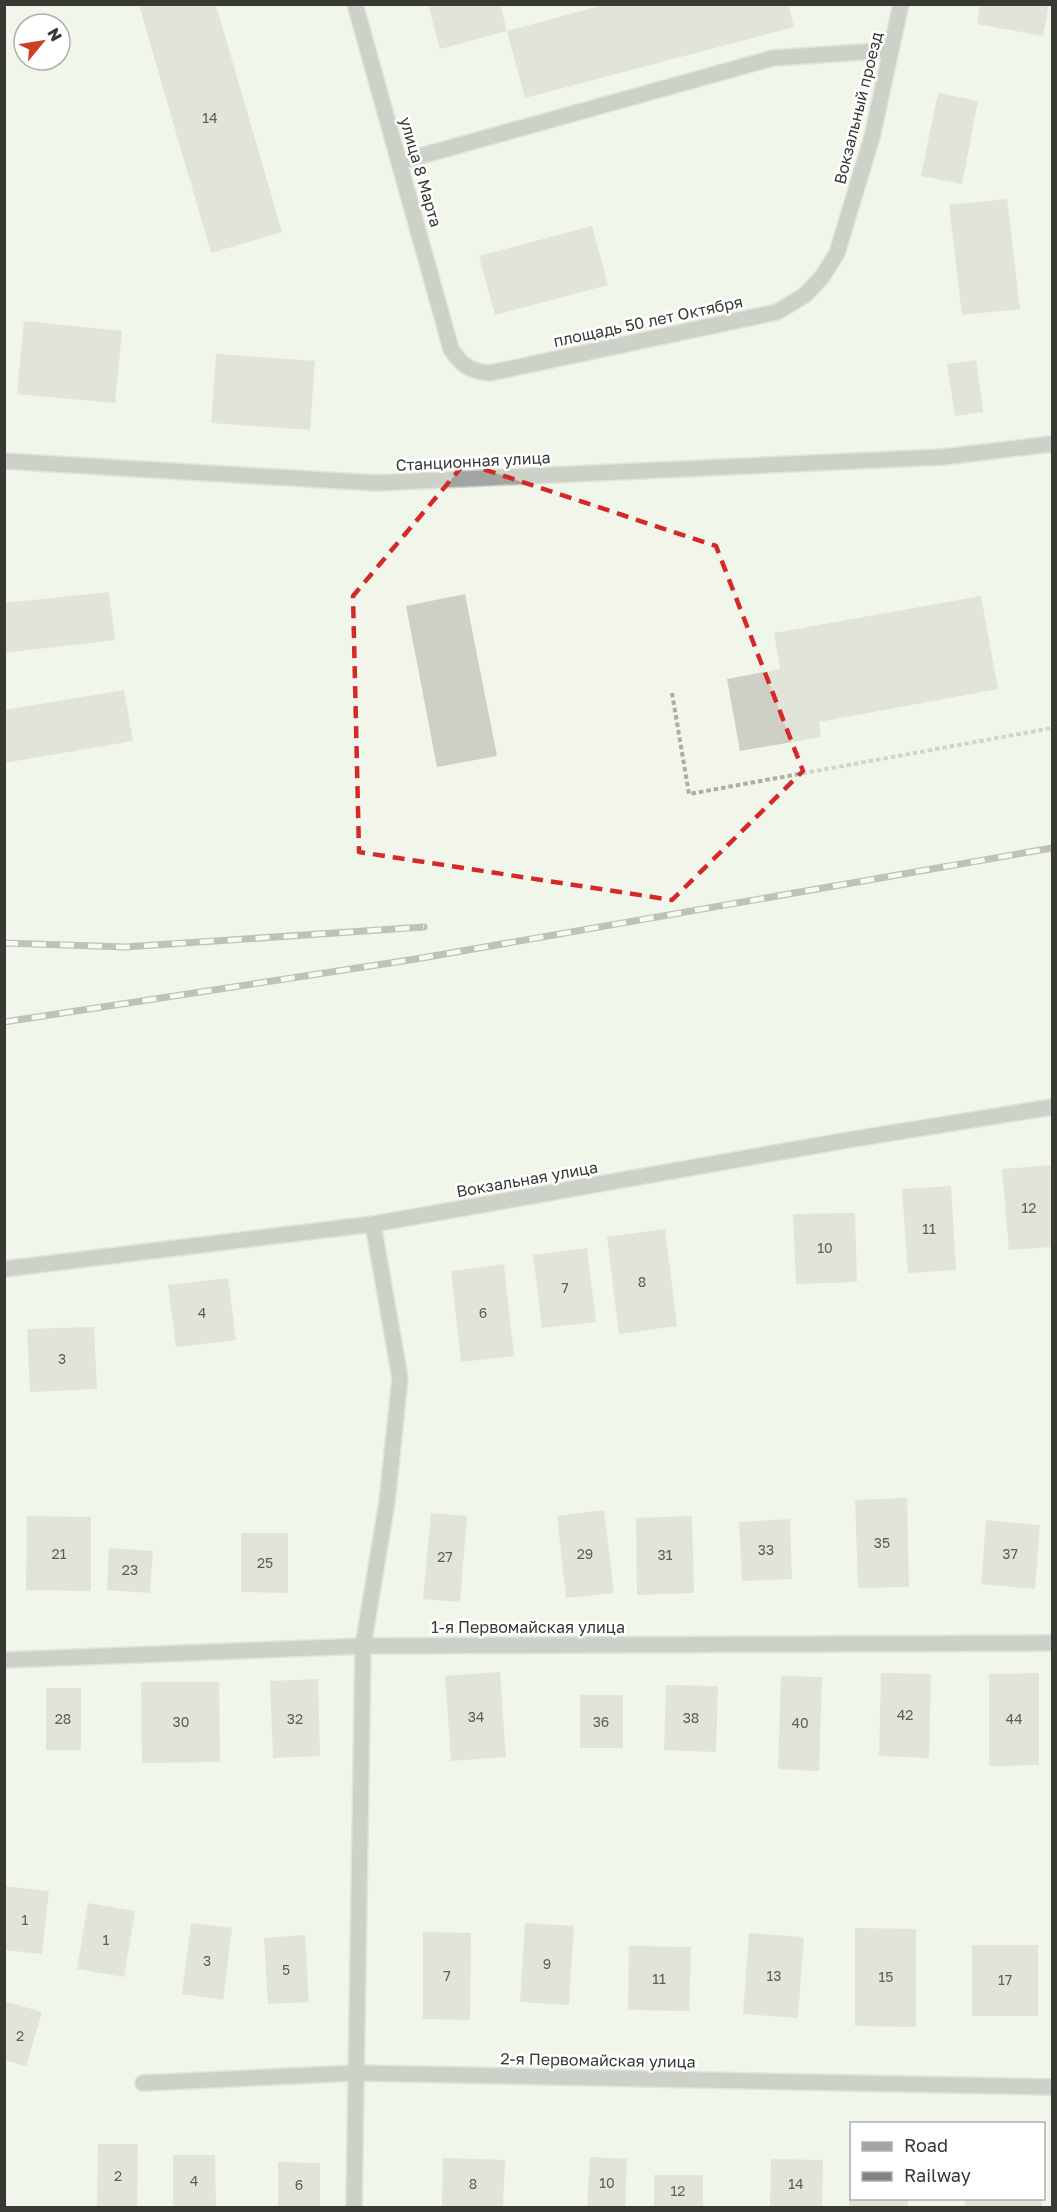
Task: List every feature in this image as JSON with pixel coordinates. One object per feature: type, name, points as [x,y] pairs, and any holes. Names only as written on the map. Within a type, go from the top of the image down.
[{"type":"street","name":"улица 8 Марта","points":[[355,4],[451,349]]},
{"type":"street","name":"Вокзальный проезд","points":[[837,253],[872,137],[901,4]]},
{"type":"street","points":[[399,162],[773,58],[891,50]]},
{"type":"street","name":"площадь 50 лет Октября","points":[[451,349],[459,363],[473,371],[490,373],[777,312],[805,295],[822,277],[837,253]]},
{"type":"street","name":"Станционная улица","points":[[4,461],[376,483],[943,458],[1053,444]]},
{"type":"street","name":"Вокзальная улица","points":[[4,1269],[373,1224],[836,1142],[1053,1107]]},
{"type":"street","points":[[354,2208],[363,1646],[387,1502],[400,1378],[373,1224]]},
{"type":"street","name":"1-я Первомайская улица","points":[[4,1660],[363,1646],[1053,1643]]},
{"type":"street","name":"2-я Первомайская улица","points":[[143,2083],[357,2073],[1053,2087]]},
{"type":"path","points":[[672,693],[689,794],[1053,728]]},
{"type":"highlighted area","points":[[465,463],[716,546],[803,771],[672,900],[359,852],[353,596]]},
{"type":"building","points":[[428,4],[500,4],[507,31],[440,49]]},
{"type":"building","points":[[607,4],[788,4],[794,27],[525,98],[507,31]]},
{"type":"building","points":[[980,4],[1049,4],[1043,36],[977,24]]},
{"type":"building","points":[[139,5],[216,5],[282,232],[211,253]]},
{"type":"building","points":[[938,93],[978,101],[962,184],[921,176]]},
{"type":"building","points":[[1007,199],[1020,309],[962,315],[949,205]]},
{"type":"building","points":[[592,226],[608,285],[495,315],[479,256]]},
{"type":"building","points":[[24,321],[122,331],[115,403],[17,394]]},
{"type":"building","points":[[216,354],[315,361],[310,430],[211,423]]},
{"type":"building","points":[[976,360],[983,412],[955,416],[947,364]]},
{"type":"building","points":[[109,592],[115,640],[4,653],[4,603]]},
{"type":"building","points":[[465,594],[497,756],[437,767],[406,606]]},
{"type":"building","points":[[981,596],[998,689],[819,722],[821,737],[740,751],[727,679],[780,669],[774,633]]},
{"type":"building","points":[[124,690],[133,741],[4,763],[4,710]]},
{"type":"building","points":[[1052,1165],[1052,1247],[1009,1250],[1002,1169]]},
{"type":"building","points":[[951,1186],[956,1270],[908,1273],[902,1189]]},
{"type":"building","points":[[855,1213],[857,1282],[796,1284],[793,1214]]},
{"type":"building","points":[[665,1229],[677,1326],[619,1334],[607,1237]]},
{"type":"building","points":[[587,1248],[596,1322],[542,1328],[533,1255]]},
{"type":"building","points":[[504,1264],[514,1356],[461,1362],[451,1271]]},
{"type":"building","points":[[228,1278],[236,1340],[176,1347],[168,1285]]},
{"type":"building","points":[[94,1327],[97,1389],[30,1392],[27,1329]]},
{"type":"building","points":[[907,1498],[909,1587],[858,1588],[855,1500]]},
{"type":"building","points":[[604,1510],[614,1593],[566,1598],[557,1516]]},
{"type":"building","points":[[431,1513],[467,1516],[460,1602],[423,1599]]},
{"type":"building","points":[[27,1516],[91,1517],[91,1591],[26,1590]]},
{"type":"building","points":[[692,1516],[694,1593],[637,1595],[636,1518]]},
{"type":"building","points":[[790,1519],[792,1579],[742,1581],[739,1522]]},
{"type":"building","points":[[986,1520],[1040,1525],[1035,1589],[981,1584]]},
{"type":"building","points":[[241,1533],[288,1533],[288,1593],[241,1592]]},
{"type":"building","points":[[109,1548],[153,1551],[150,1593],[107,1590]]},
{"type":"building","points":[[500,1672],[506,1757],[451,1761],[445,1676]]},
{"type":"building","points":[[881,1673],[931,1674],[929,1758],[879,1756]]},
{"type":"building","points":[[1039,1673],[1039,1765],[989,1766],[989,1674]]},
{"type":"building","points":[[781,1676],[822,1677],[819,1771],[778,1769]]},
{"type":"building","points":[[318,1679],[320,1756],[273,1758],[270,1681]]},
{"type":"building","points":[[141,1682],[219,1682],[220,1762],[142,1763]]},
{"type":"building","points":[[666,1685],[718,1686],[716,1752],[664,1750]]},
{"type":"building","points":[[46,1688],[81,1688],[81,1750],[46,1750]]},
{"type":"building","points":[[580,1695],[623,1695],[623,1748],[580,1748]]},
{"type":"building","points":[[4,1886],[49,1891],[42,1954],[4,1950]]},
{"type":"building","points":[[88,1903],[135,1911],[124,1977],[77,1969]]},
{"type":"building","points":[[191,1923],[232,1928],[223,2000],[182,1994]]},
{"type":"building","points":[[525,1923],[574,1926],[569,2005],[520,2002]]},
{"type":"building","points":[[855,1928],[916,1929],[916,2027],[855,2026]]},
{"type":"building","points":[[423,1932],[471,1933],[470,2020],[423,2019]]},
{"type":"building","points":[[749,1933],[804,1937],[798,2018],[743,2014]]},
{"type":"building","points":[[305,1935],[309,2002],[268,2004],[264,1938]]},
{"type":"building","points":[[972,1945],[1038,1945],[1038,2016],[972,2016]]},
{"type":"building","points":[[629,1946],[691,1947],[689,2011],[628,2010]]},
{"type":"building","points":[[4,2001],[42,2012],[26,2066],[4,2060]]},
{"type":"building","points":[[98,2144],[138,2144],[137,2208],[97,2208]]},
{"type":"building","points":[[173,2155],[215,2155],[216,2208],[173,2208]]},
{"type":"building","points":[[590,2157],[627,2159],[625,2208],[587,2208]]},
{"type":"building","points":[[849,2157],[850,2200],[908,2200],[908,2208],[849,2208]]},
{"type":"building","points":[[443,2158],[505,2160],[503,2208],[442,2208]]},
{"type":"building","points":[[771,2159],[823,2160],[822,2208],[770,2208]]},
{"type":"building","points":[[278,2162],[320,2163],[320,2208],[278,2208]]},
{"type":"building","points":[[654,2175],[703,2175],[703,2208],[654,2208]]},
{"type":"building","points":[[965,2200],[1042,2200],[1042,2208],[965,2208]]},
{"type":"railway","points":[[4,1022],[416,959],[1052,848]]},
{"type":"railway","points":[[4,943],[125,947],[424,927]]}]
